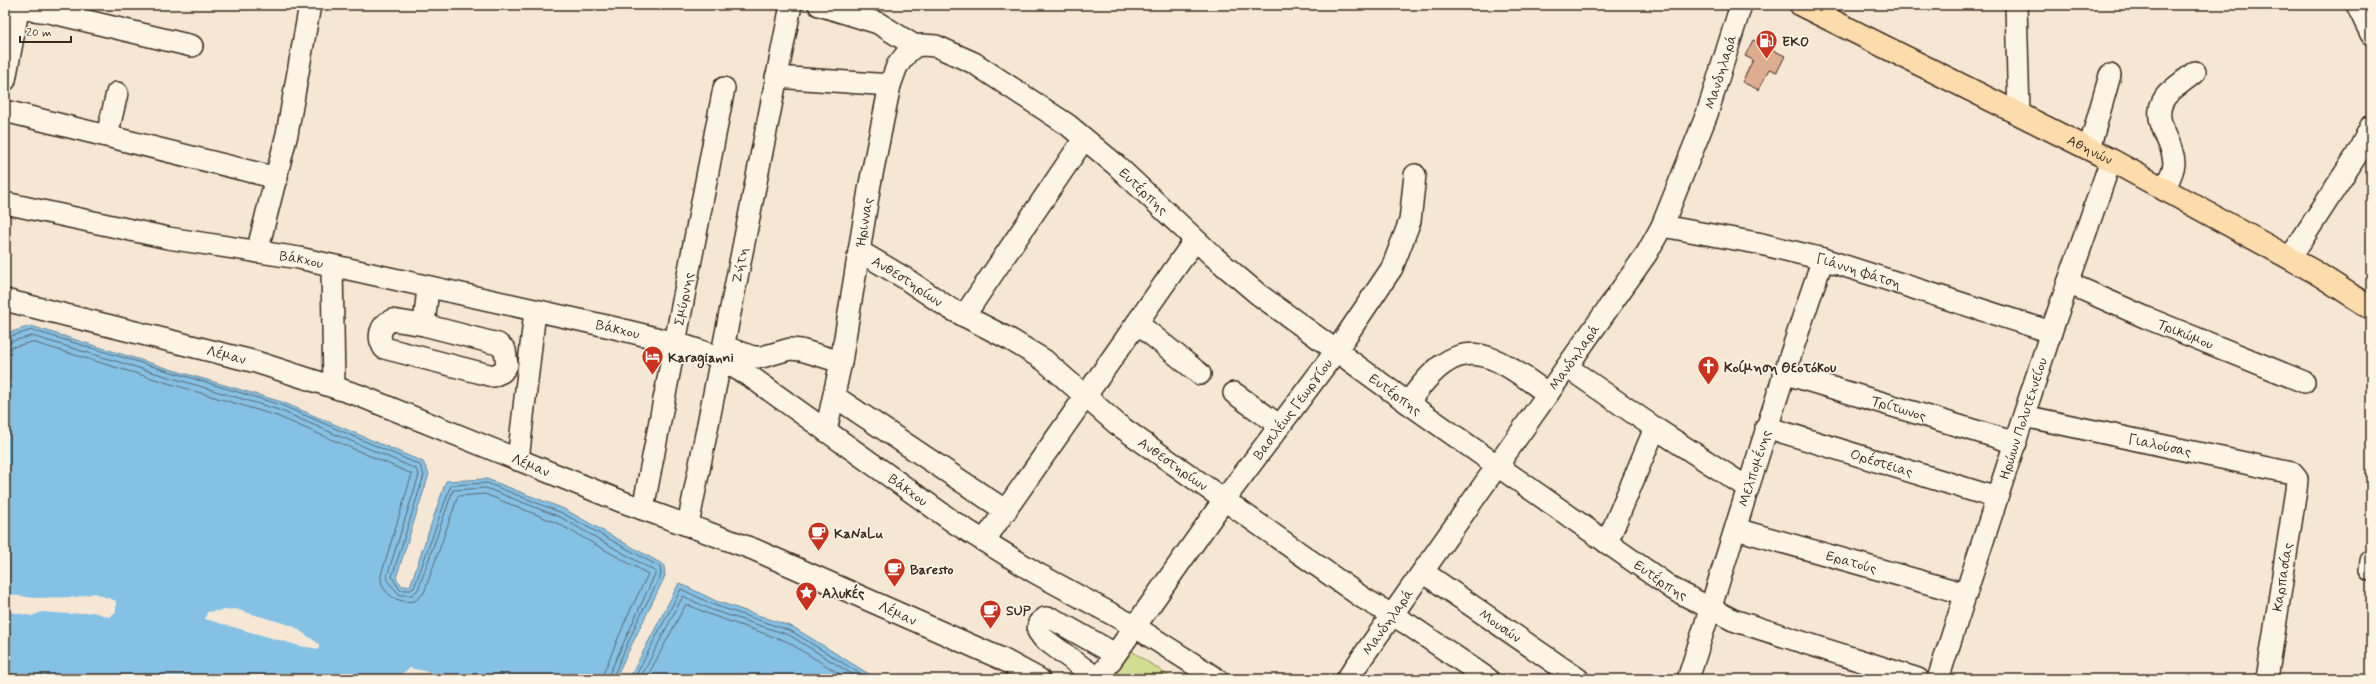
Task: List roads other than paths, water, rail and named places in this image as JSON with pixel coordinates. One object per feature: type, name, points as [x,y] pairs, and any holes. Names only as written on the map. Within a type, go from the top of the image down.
[{"type":"main road","name":"Αθηνών","points":[[1801,5],[2111,160],[2290,258],[2370,306]]},
{"type":"street","points":[[257,252],[277,178],[310,5]]},
{"type":"street","name":"Ζήτη","points":[[688,525],[724,353],[790,5]]},
{"type":"street","points":[[819,5],[878,22],[915,46]]},
{"type":"street","name":"Μανδηλαρά","points":[[1347,679],[1638,266],[1662,226],[1707,114],[1729,49],[1741,5]]},
{"type":"street","points":[[2016,5],[2019,114]]},
{"type":"street","points":[[2357,5],[2371,34]]},
{"type":"street","points":[[5,80],[9,36],[19,6],[192,46]]},
{"type":"street","name":"Ήριννας","points":[[826,431],[841,362],[859,251],[890,85],[900,61],[915,46]]},
{"type":"street","name":"Ευτέρπης","points":[[915,46],[936,46],[974,63],[1062,121],[1133,180],[1195,240],[1258,294],[1408,404],[1673,589],[1710,610],[1756,628],[1918,679]]},
{"type":"street","points":[[2164,190],[2172,174],[2174,164],[2170,145],[2159,120],[2161,108],[2166,96],[2196,72]]},
{"type":"street","points":[[2088,149],[2110,75]]},
{"type":"street","points":[[776,77],[890,85]]},
{"type":"street","name":"Σμύρνης","points":[[643,509],[724,88]]},
{"type":"street","points":[[107,136],[117,93]]},
{"type":"street","points":[[5,111],[277,178]]},
{"type":"street","points":[[2290,258],[2356,156],[2371,126]]},
{"type":"street","points":[[964,316],[1084,139]]},
{"type":"street","name":"Ηρώων Πολυτεχνείου","points":[[1938,679],[2051,332],[2111,160]]},
{"type":"street","name":"Βασιλέως Γεωργίου","points":[[1098,679],[1224,500],[1336,351],[1397,260],[1410,221],[1415,175]]},
{"type":"street","name":"Βάκχου","points":[[5,203],[168,238],[257,252],[332,267],[724,353],[751,377],[955,523],[1036,573],[1134,626],[1217,679]]},
{"type":"street","name":"Γιάννη Φάτση","points":[[1662,226],[1757,243],[1823,259],[2051,332]]},
{"type":"street","points":[[984,541],[1195,240]]},
{"type":"street","name":"Ανθεστηρίων","points":[[859,251],[964,316],[1011,340],[1044,360],[1117,424],[1363,598],[1393,614],[1488,679]]},
{"type":"street","name":"Μελπομένης","points":[[1688,679],[1736,529],[1783,373],[1823,259]]},
{"type":"street","points":[[332,267],[334,387]]},
{"type":"street","name":"Τρικώμου","points":[[2068,283],[2147,318],[2304,382]]},
{"type":"street","points":[[424,325],[428,288]]},
{"type":"street","name":"Λέμαν","points":[[5,300],[256,362],[334,387],[399,411],[643,509],[753,548],[819,576],[1002,659],[1039,679]]},
{"type":"street","points":[[518,460],[535,311]]},
{"type":"street","points":[[392,320],[424,325],[498,344],[505,350],[507,365],[502,372],[492,376],[384,348],[380,342],[380,332],[384,323],[392,320]]},
{"type":"street","points":[[1138,323],[1200,374]]},
{"type":"street","points":[[724,353],[762,357],[790,349],[801,350],[841,362]]},
{"type":"street","points":[[1408,404],[1435,368],[1444,362],[1467,355],[1492,358],[1507,364],[1548,394]]},
{"type":"street","points":[[1567,366],[1655,428],[1748,488]]},
{"type":"street","name":"Τρίτωνος","points":[[1783,373],[2016,443]]},
{"type":"street","points":[[1234,393],[1280,426]]},
{"type":"street","points":[[834,396],[1006,510]]},
{"type":"street","name":"Γιαλούσας","points":[[2024,416],[2094,432],[2287,470],[2295,476]]},
{"type":"street","name":"Ορέστειας","points":[[1766,427],[1997,498]]},
{"type":"street","points":[[1607,543],[1655,428]]},
{"type":"street","name":"Καρπασίας","points":[[2267,679],[2296,490],[2297,478],[2295,476]]},
{"type":"street","name":"Ερατούς","points":[[1736,529],[1966,594]]},
{"type":"street","name":"Μουσών","points":[[1423,572],[1578,679]]},
{"type":"street","points":[[1098,679],[1043,638],[1038,631],[1039,623],[1045,618],[1053,619],[1115,654]]},
{"type":"water","points":[[31,326],[282,402],[423,462],[429,474],[396,578],[402,586],[410,586],[446,481],[487,479],[564,509],[664,565],[665,576],[615,679],[5,679],[5,334]]},
{"type":"water","points":[[679,583],[716,601],[793,627],[877,679],[629,679]]},
{"type":"place","name":"EKO","points":[[1766,60]]},
{"type":"place","name":"Karagianni","points":[[652,376]]},
{"type":"place","name":"Κοίμηση Θεοτόκου","points":[[1709,386]]},
{"type":"place","name":"KaNaLu","points":[[819,552]]},
{"type":"place","name":"Baresto","points":[[895,588]]},
{"type":"place","name":"Αλυκές","points":[[807,612]]},
{"type":"place","name":"SUP","points":[[990,630]]}]
